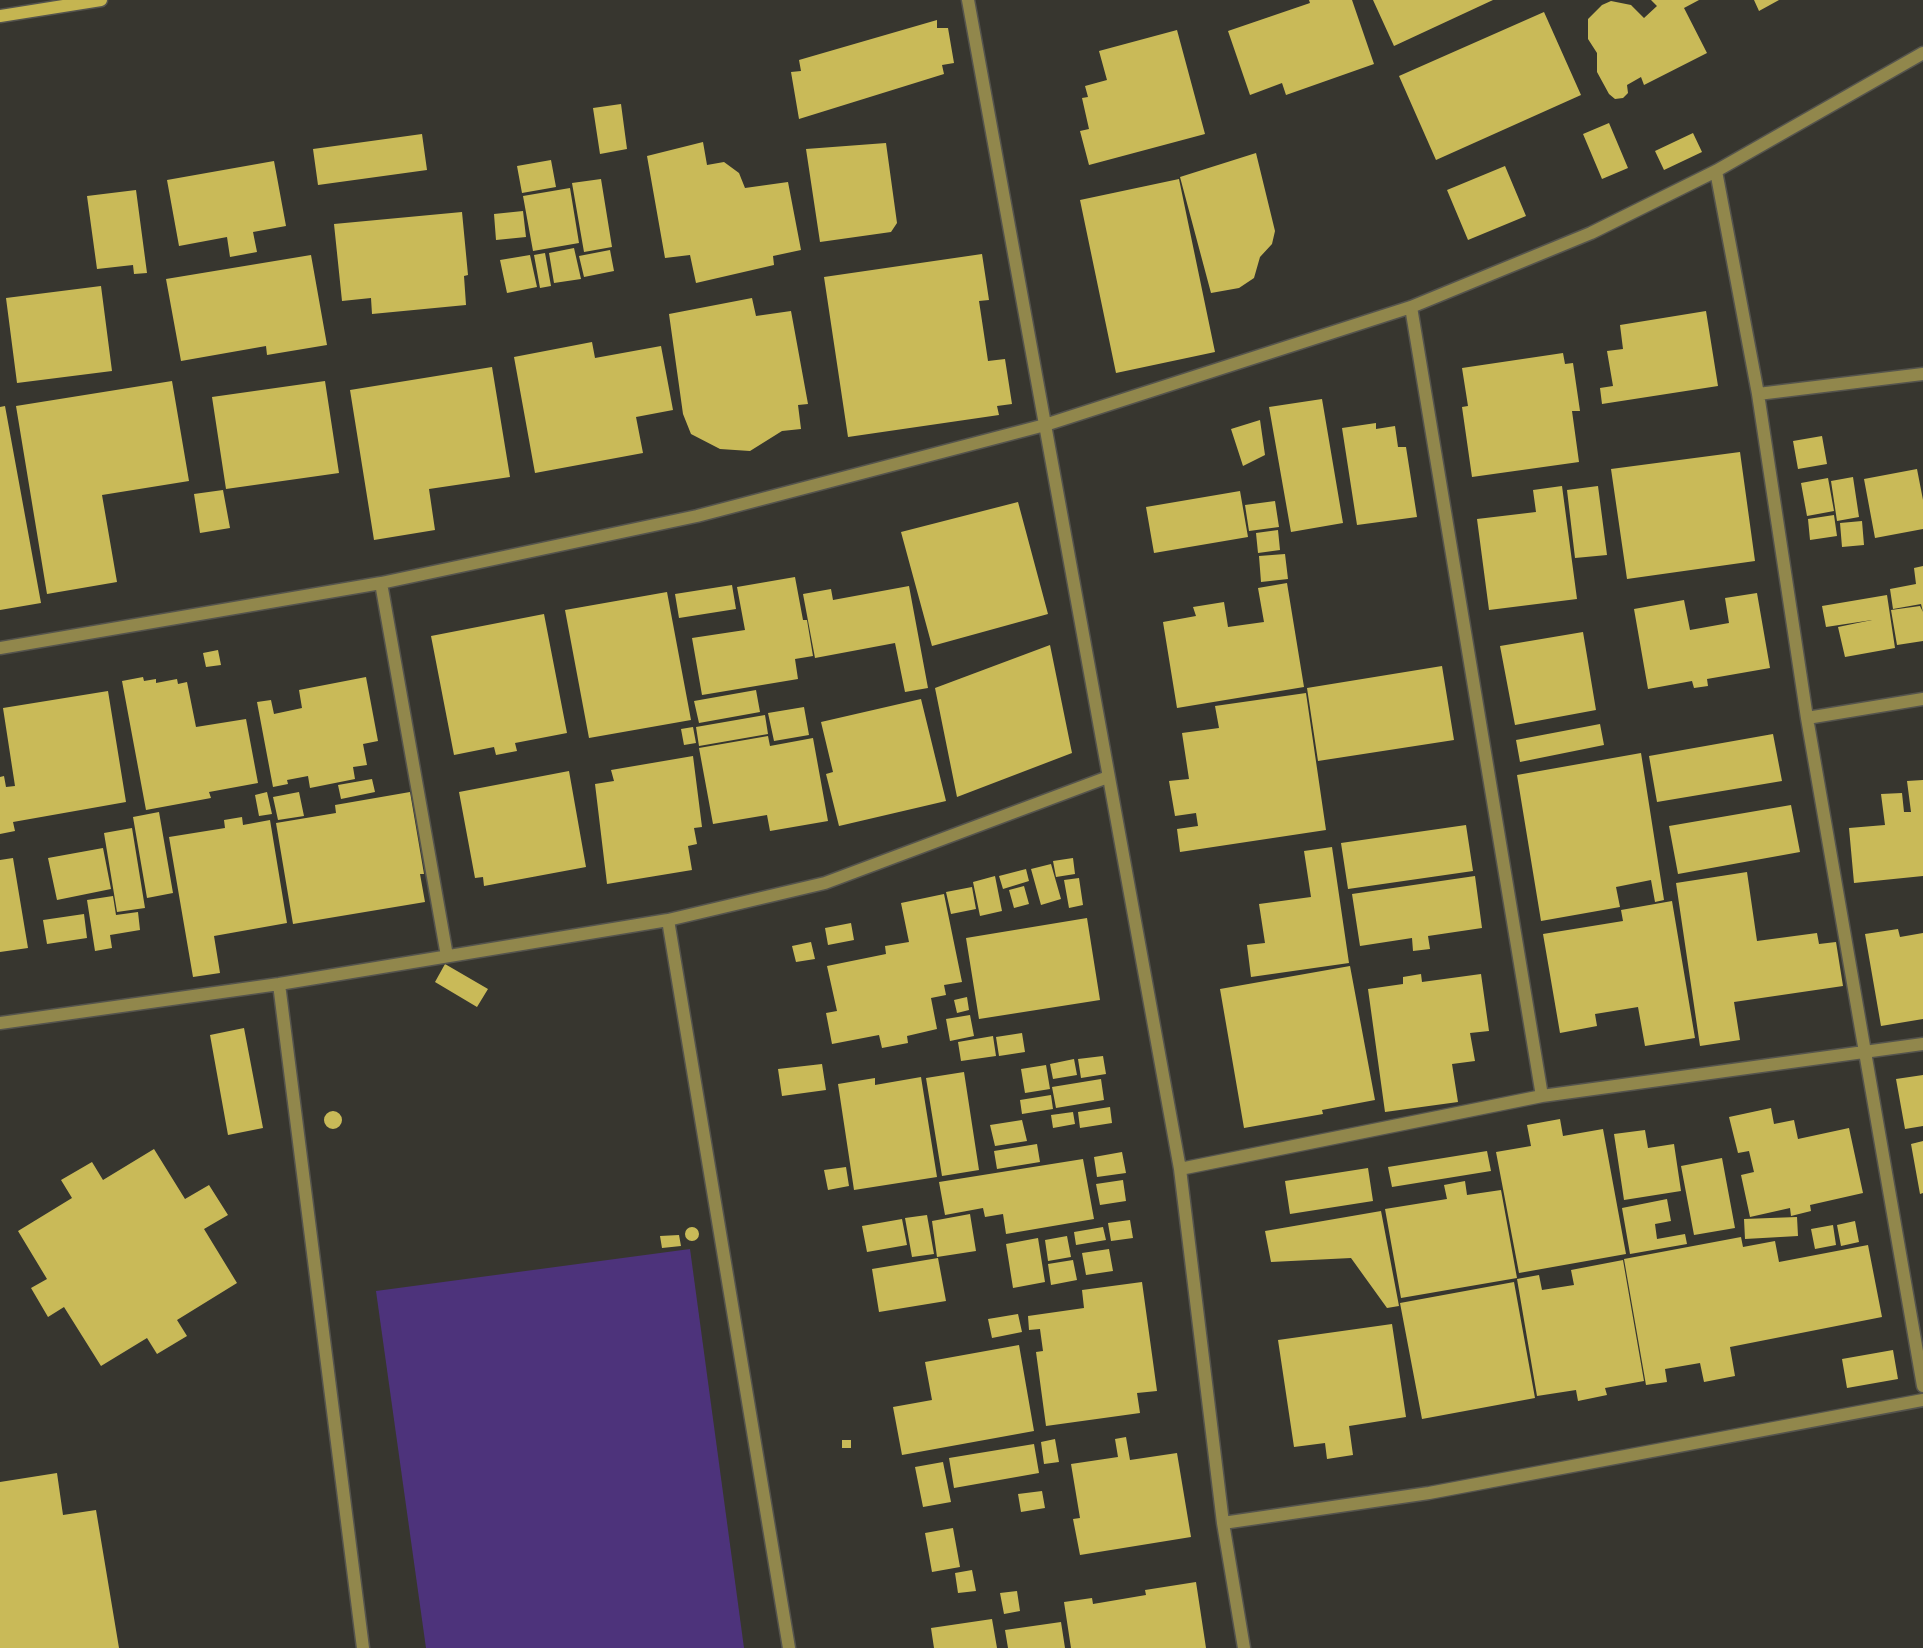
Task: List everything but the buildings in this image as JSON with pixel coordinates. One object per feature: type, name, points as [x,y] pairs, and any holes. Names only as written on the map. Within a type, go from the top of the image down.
[{"type":"street","points":[[0,16],[101,0]]},
{"type":"street","points":[[968,0],[1180,1169],[1223,1523],[1244,1648]]},
{"type":"street","points":[[0,648],[381,583],[697,516],[1045,425],[1411,307],[1591,233],[1716,171],[1923,53]]},
{"type":"street","points":[[1716,171],[1758,394],[1807,718],[1863,1054],[1923,1386]]},
{"type":"street","points":[[1411,307],[1542,1096]]},
{"type":"street","points":[[1758,394],[1923,374]]},
{"type":"street","points":[[381,583],[447,956]]},
{"type":"street","points":[[1807,718],[1923,699]]},
{"type":"street","points":[[0,1023],[279,984],[668,920],[825,883],[1108,777]]},
{"type":"street","points":[[668,920],[789,1648]]},
{"type":"street","points":[[279,984],[363,1648]]},
{"type":"street","points":[[1180,1169],[1542,1096],[1923,1044]]},
{"type":"street","points":[[1223,1523],[1429,1493],[1923,1400]]},
{"type":"shaded area","points":[[690,1249],[744,1648],[426,1648],[376,1291]]}]
